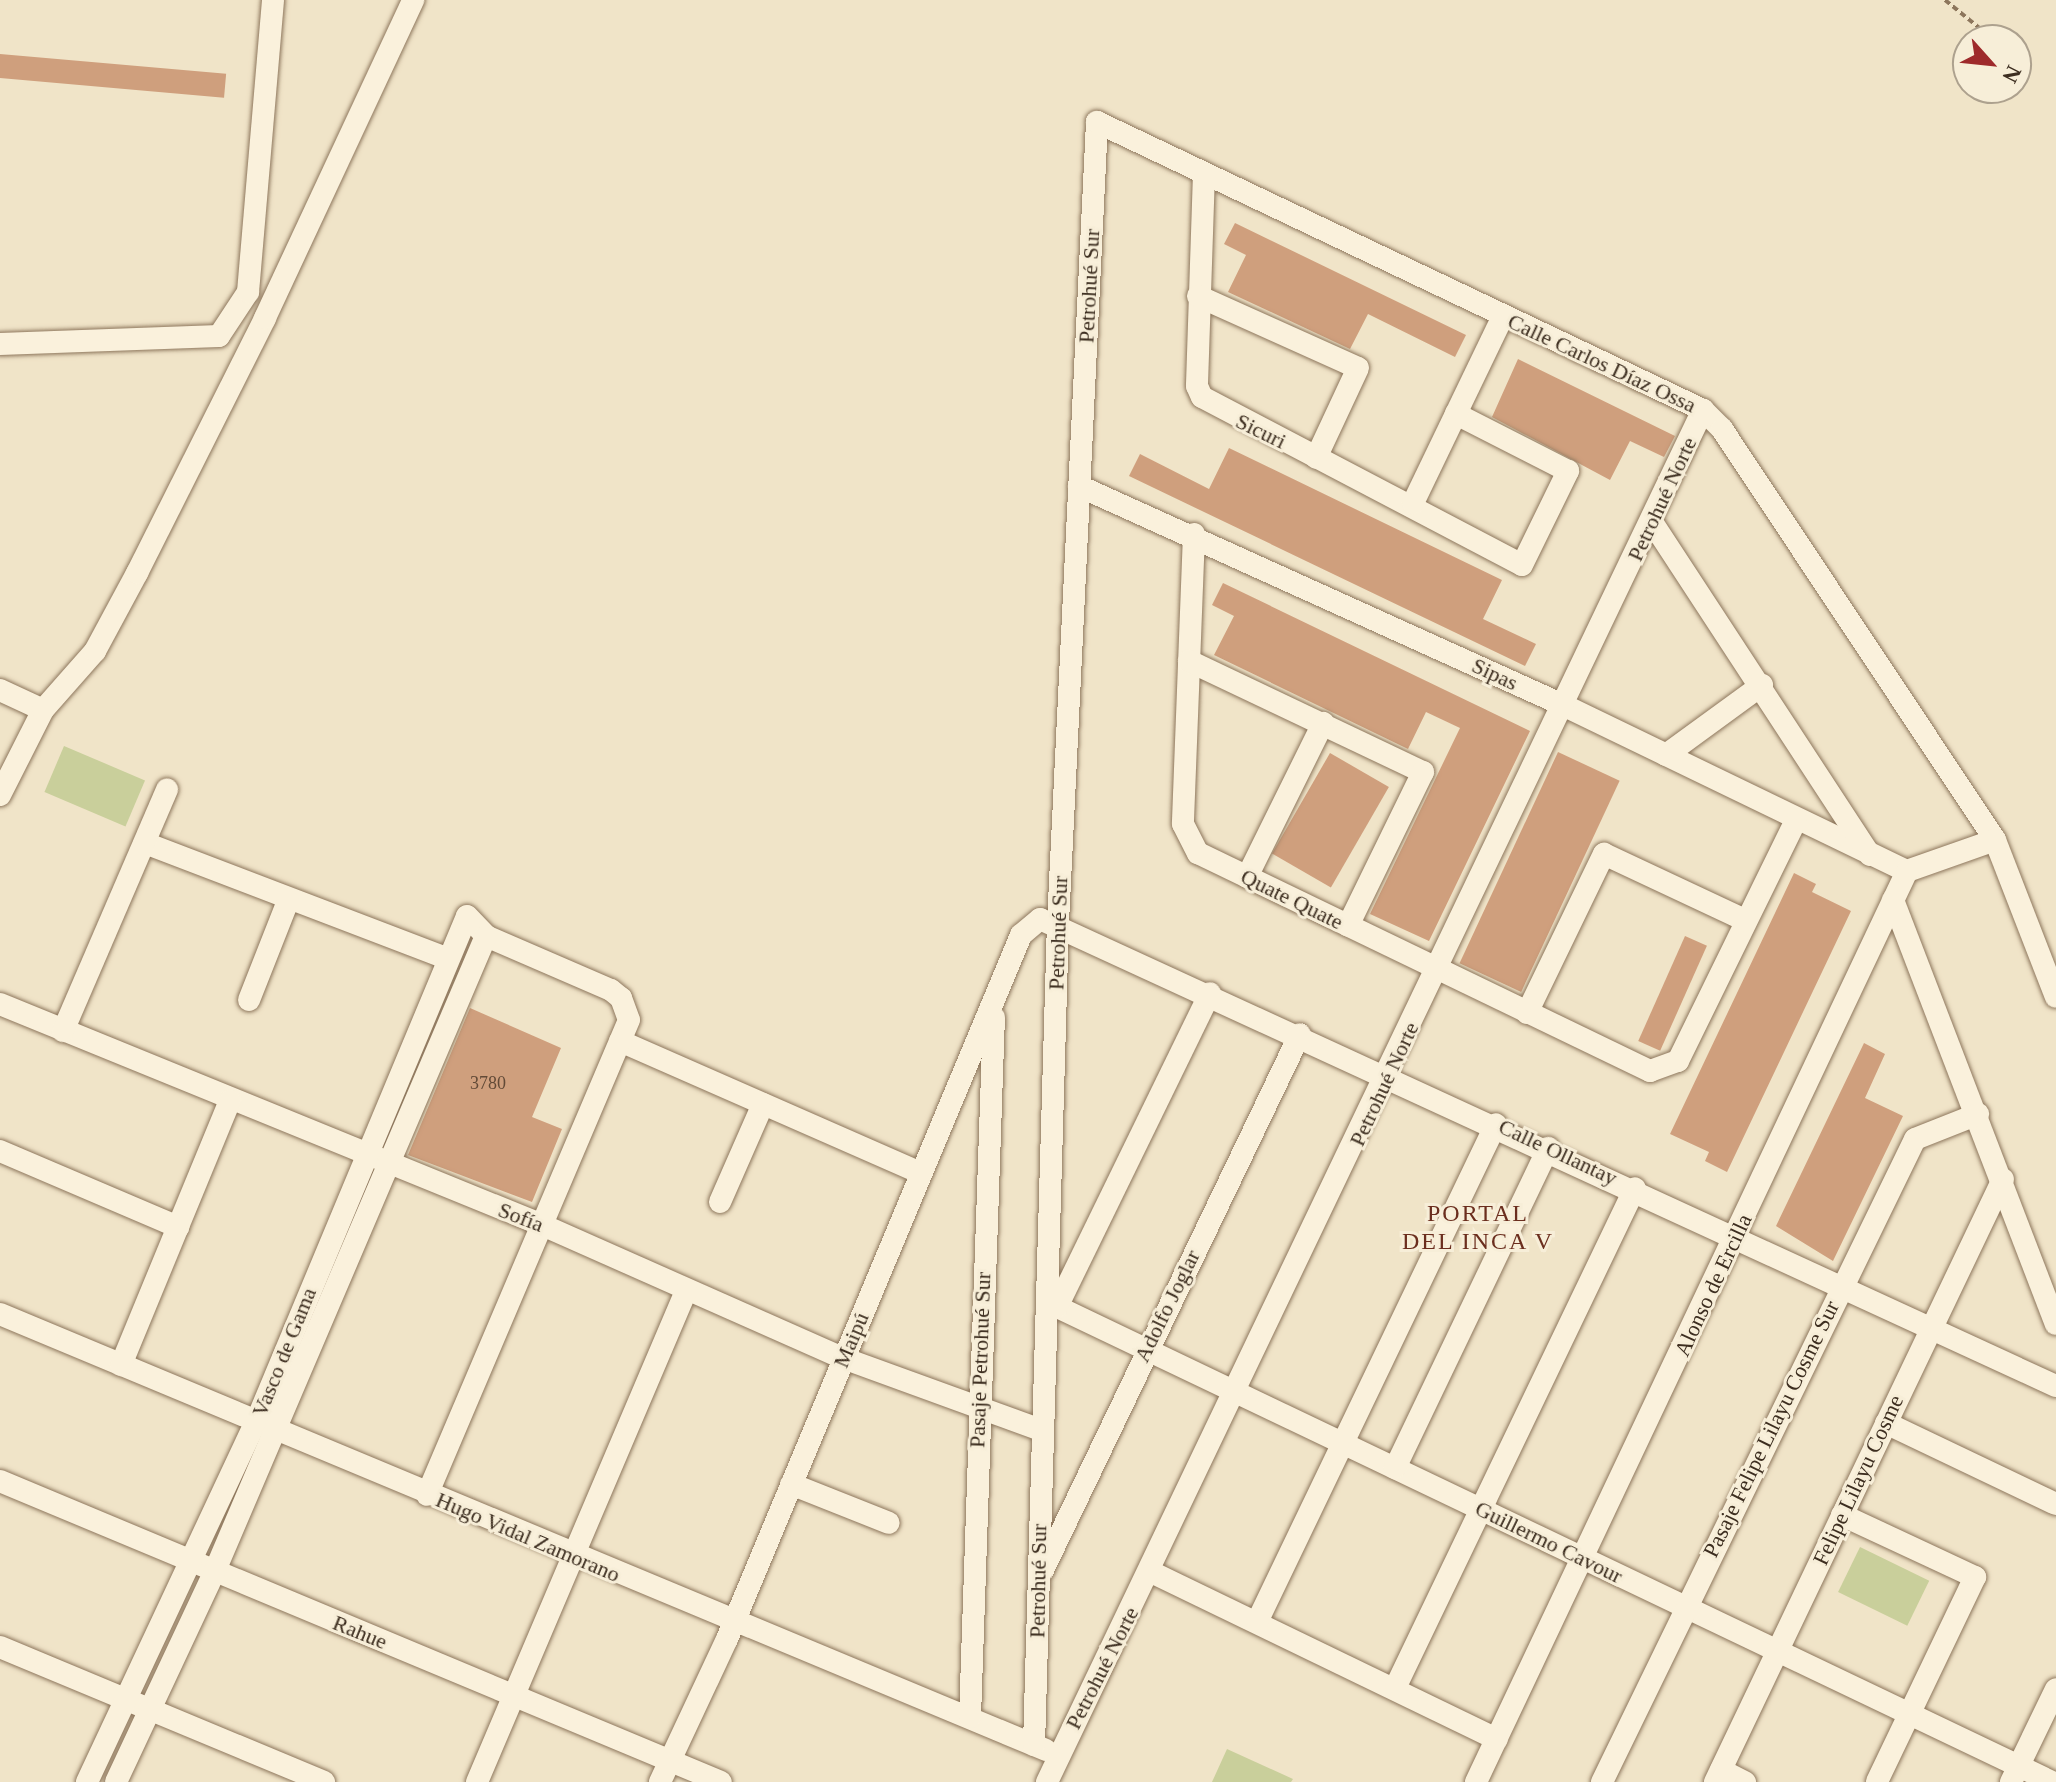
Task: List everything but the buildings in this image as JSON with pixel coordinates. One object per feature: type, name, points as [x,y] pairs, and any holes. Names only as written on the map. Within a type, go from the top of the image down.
[{"type":"street","points":[[0,344],[219,336],[248,292],[273,0]]},
{"type":"street","points":[[0,795],[43,710],[95,651],[274,299],[413,0]]},
{"type":"street","name":"Calle Carlos Díaz Ossa","points":[[1097,122],[1703,410],[1722,429],[1995,840],[2056,997]]},
{"type":"street","name":"Petrohué Sur","points":[[1034,1745],[1041,1430],[1052,1305],[1058,923],[1097,122]]},
{"type":"street","name":"Sicuri","points":[[1204,173],[1198,296],[1202,397],[1316,458],[1413,503],[1434,522],[1522,565],[1568,471],[1456,414]]},
{"type":"street","points":[[248,292],[274,299]]},
{"type":"street","points":[[1198,296],[1358,368],[1316,458]]},
{"type":"street","points":[[1413,503],[1503,316]]},
{"type":"street","name":"Petrohué Norte","points":[[1047,1782],[1389,1075],[1703,410]]},
{"type":"street","name":"Sipas","points":[[1079,486],[1194,534],[1563,705],[1907,871]]},
{"type":"street","points":[[1652,522],[1762,685],[1870,855]]},
{"type":"street","name":"Quate Quate","points":[[1194,534],[1183,824],[1198,853],[1650,1071],[1678,1061],[1745,920]]},
{"type":"street","points":[[1189,661],[1423,772],[1348,926]]},
{"type":"street","points":[[1666,755],[1762,685]]},
{"type":"street","points":[[0,690],[43,710]]},
{"type":"street","points":[[1247,877],[1323,723]]},
{"type":"street","points":[[63,1031],[167,789]]},
{"type":"street","points":[[1527,1013],[1604,854],[1745,920],[1796,820]]},
{"type":"street","points":[[1907,871],[1995,840]]},
{"type":"street","points":[[145,843],[288,901],[449,959]]},
{"type":"street","name":"Alonso de Ercilla","points":[[1476,1782],[1738,1235],[1907,871]]},
{"type":"street","points":[[1893,900],[2003,1179],[2056,1324]]},
{"type":"street","points":[[249,1000],[288,901]]},
{"type":"street","name":"Vasco de Gama","points":[[87,1782],[191,1562],[265,1426],[386,1166],[486,936],[467,916],[363,1156],[265,1426],[214,1573],[116,1782]]},
{"type":"street","name":"Maipú","points":[[660,1782],[734,1622],[1021,935],[1040,919],[1058,923]]},
{"type":"street","name":"Calle Ollantay","points":[[1058,923],[1738,1235],[2056,1386]]},
{"type":"street","points":[[427,1495],[629,1020],[621,998],[486,936]]},
{"type":"street","points":[[1052,1305],[1210,993]]},
{"type":"street","name":"Pasaje Petrohué Sur","points":[[970,1717],[978,1407],[994,1003]]},
{"type":"street","name":"Sofía","points":[[0,1004],[386,1166],[540,1224],[843,1358],[1041,1430]]},
{"type":"street","name":"Adolfo Joglar","points":[[1038,1580],[1300,1034]]},
{"type":"street","points":[[620,1041],[921,1173]]},
{"type":"street","points":[[121,1365],[230,1101]]},
{"type":"street","points":[[720,1202],[763,1104]]},
{"type":"street","name":"Pasaje Felipe Lilayu Cosme Sur","points":[[1602,1782],[1684,1607],[1915,1139],[1978,1114]]},
{"type":"street","points":[[1257,1622],[1339,1442],[1496,1124]]},
{"type":"street","points":[[1395,1468],[1548,1148]]},
{"type":"street","points":[[0,1151],[178,1227]]},
{"type":"street","name":"Felipe Lilayu Cosme","points":[[1718,1776],[2003,1179]]},
{"type":"street","points":[[1396,1686],[1635,1188]]},
{"type":"street","points":[[477,1782],[686,1291]]},
{"type":"street","name":"Guillermo Cavour","points":[[1052,1305],[1145,1352],[1236,1392],[1910,1713],[2015,1774],[2052,1782]]},
{"type":"street","name":"Hugo Vidal Zamorano","points":[[0,1314],[573,1557],[970,1717],[1058,1756]]},
{"type":"street","points":[[1886,1423],[2056,1504]]},
{"type":"street","name":"Rahue","points":[[0,1481],[214,1573],[721,1782]]},
{"type":"street","points":[[791,1484],[889,1523]]},
{"type":"street","points":[[1842,1515],[1975,1577],[1877,1782]]},
{"type":"street","points":[[1151,1572],[1396,1686],[1497,1739]]},
{"type":"street","points":[[0,1647],[127,1698],[284,1774],[324,1782]]},
{"type":"street","points":[[2015,1774],[2056,1689]]},
{"type":"street","points":[[1718,1776],[1745,1782]]},
{"type":"path","points":[[1945,0],[1974,24]]},
{"type":"green space","points":[[64,746],[145,780],[125,826],[44,792]]},
{"type":"green space","points":[[1860,1547],[1929,1581],[1907,1626],[1838,1592]]},
{"type":"green space","points":[[1227,1749],[1293,1779],[1291,1782],[1212,1782]]},
{"type":"district","name":"PORTAL DEL INCA V","points":[[1478,1228]]}]
